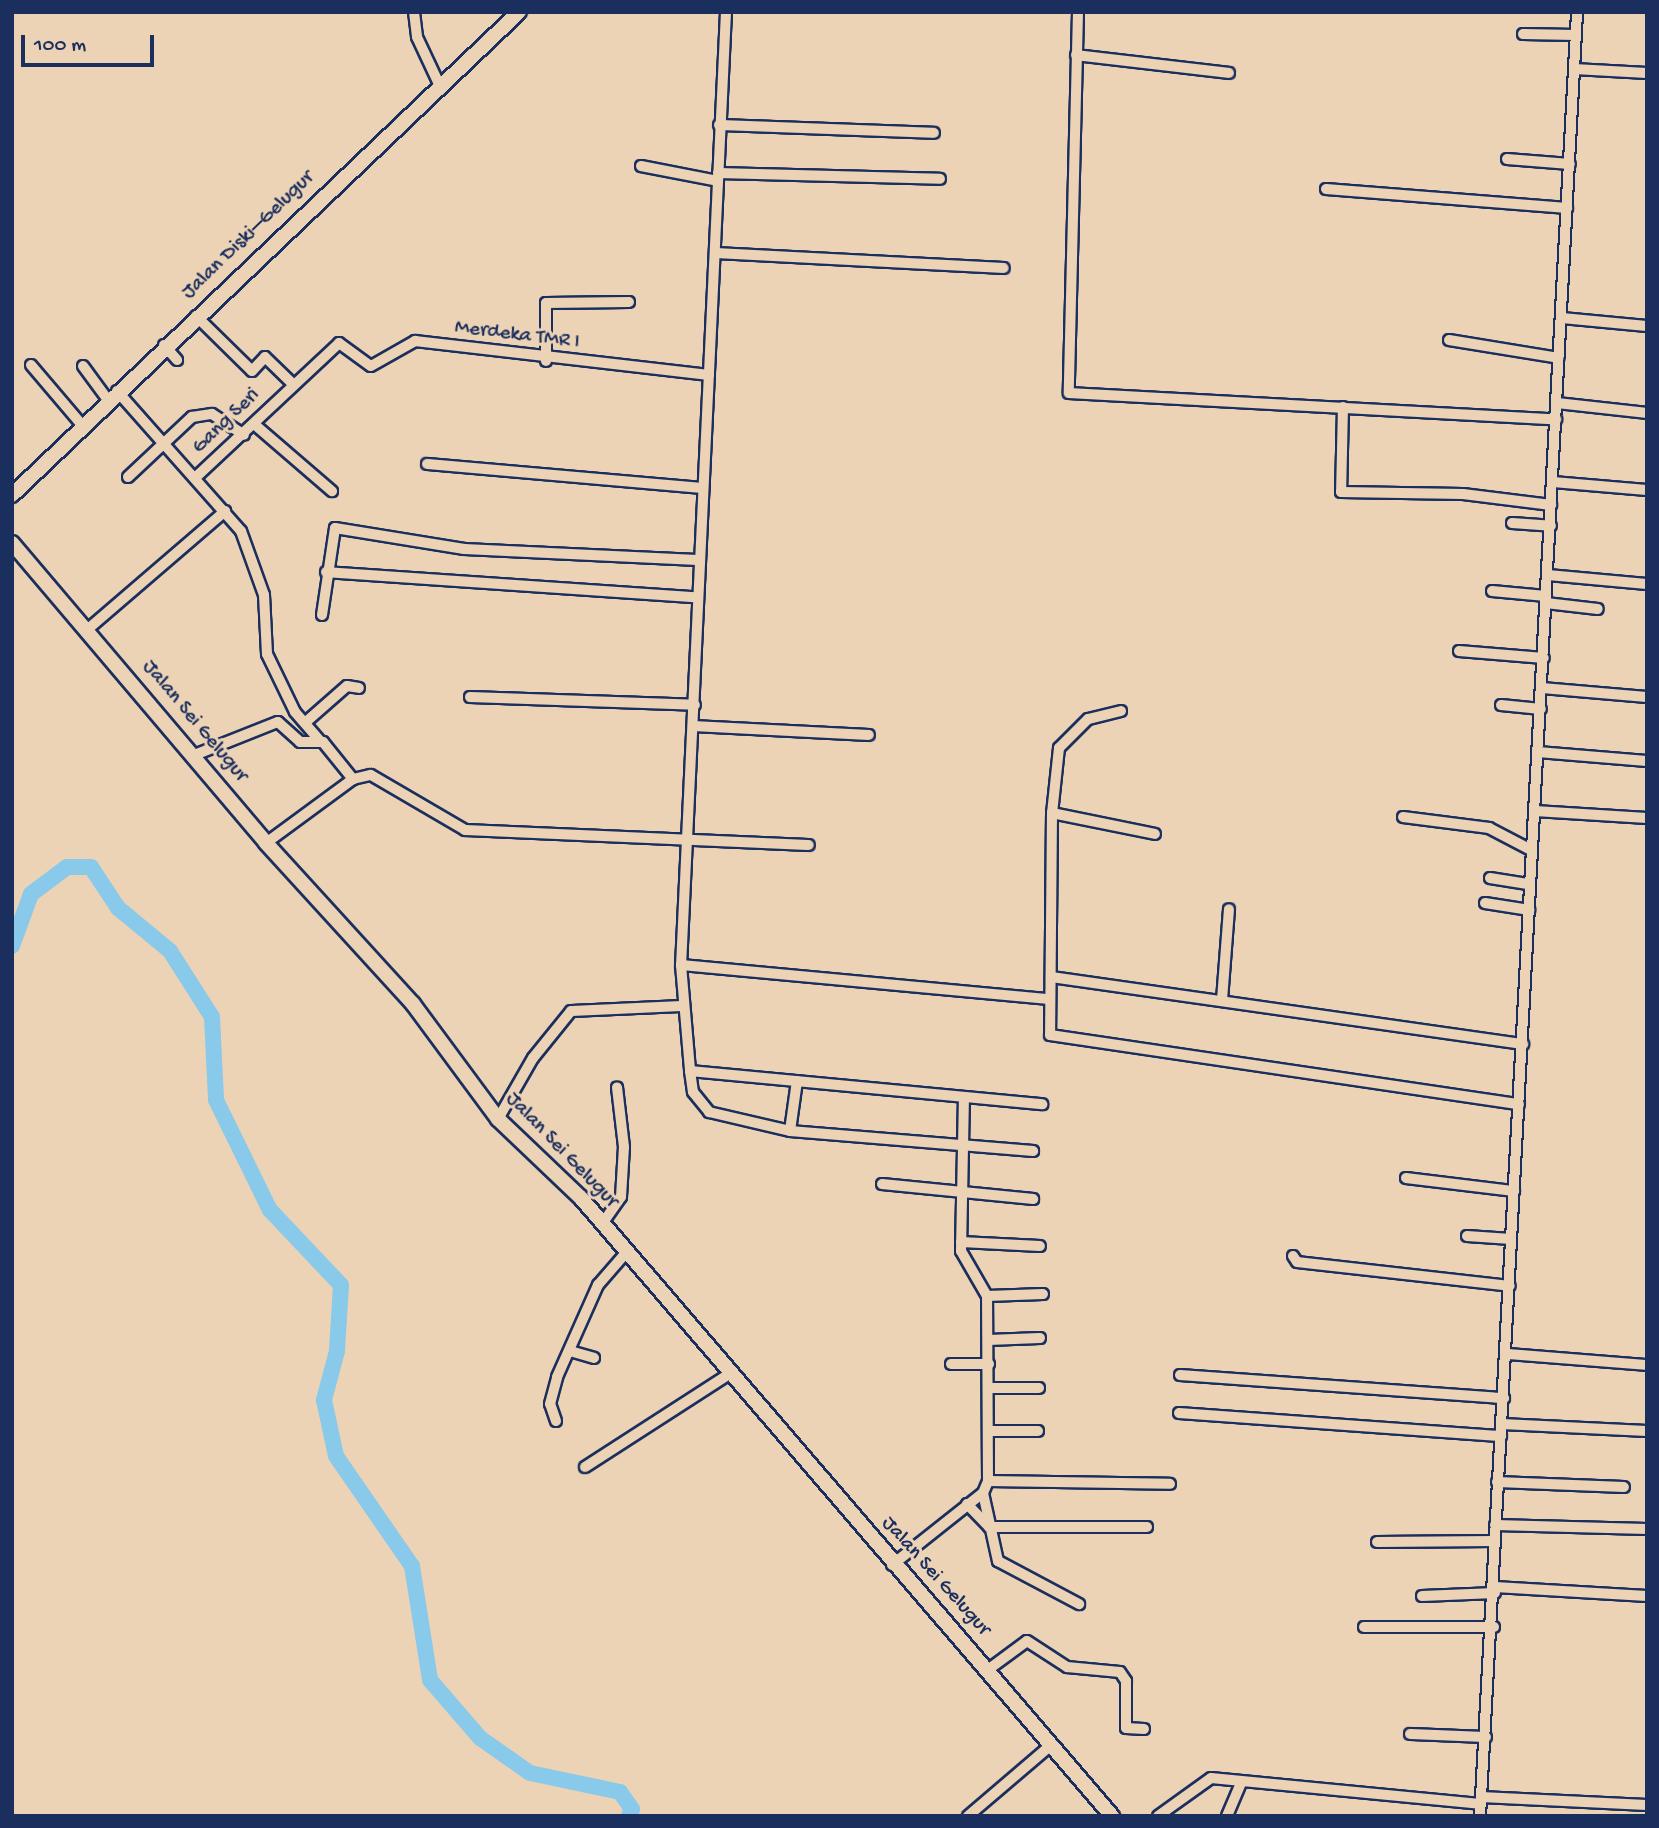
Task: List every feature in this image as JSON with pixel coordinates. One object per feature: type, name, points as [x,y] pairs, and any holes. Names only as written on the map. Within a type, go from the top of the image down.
[{"type":"main road","name":"Jalan Diski–Gelugur","points":[[12,495],[164,345],[439,84],[519,12]]},
{"type":"main road","name":"Jalan Sei Gelugur","points":[[12,543],[197,754],[266,843],[413,1004],[498,1119],[602,1224],[624,1255],[731,1373],[892,1565],[989,1669],[1050,1746],[1112,1816]]},
{"type":"street","points":[[414,12],[417,37],[439,84]]},
{"type":"street","points":[[726,12],[719,125],[716,253],[698,560],[695,705],[681,965],[682,1006],[693,1092],[709,1112],[790,1130],[1033,1151]]},
{"type":"street","points":[[1078,12],[1069,393],[1556,419]]},
{"type":"street","points":[[1480,1816],[1494,1627],[1497,1482],[1507,1354],[1523,1044],[1528,884],[1544,658],[1577,12]]},
{"type":"street","points":[[1523,34],[1576,35]]},
{"type":"street","points":[[1076,55],[1229,73]]},
{"type":"street","points":[[1574,69],[1647,73]]},
{"type":"street","points":[[719,125],[933,133]]},
{"type":"street","points":[[1507,159],[1570,164]]},
{"type":"street","points":[[641,166],[718,177],[940,179]]},
{"type":"street","points":[[1326,189],[1567,208]]},
{"type":"street","points":[[716,253],[1004,268]]},
{"type":"street","points":[[546,361],[546,303],[629,302]]},
{"type":"street","points":[[197,316],[253,371],[265,357],[294,385]]},
{"type":"street","points":[[1562,318],[1647,326]]},
{"type":"street","points":[[1449,340],[1559,358]]},
{"type":"street","name":"Merdeka TMR I","points":[[339,343],[371,366],[415,341],[546,361],[709,375]]},
{"type":"street","name":"Gang Seri","points":[[83,366],[164,440],[195,477],[244,435],[339,343]]},
{"type":"street","points":[[164,345],[177,360]]},
{"type":"street","points":[[31,365],[82,425]]},
{"type":"street","points":[[1557,403],[1647,413]]},
{"type":"street","points":[[1343,407],[1341,492],[1463,494],[1551,505]]},
{"type":"street","points":[[128,477],[164,440],[205,414],[244,435]]},
{"type":"street","points":[[254,424],[331,491]]},
{"type":"street","points":[[427,464],[703,488]]},
{"type":"street","points":[[195,477],[225,511],[258,571],[267,654],[295,712],[307,721],[320,741],[353,779]]},
{"type":"street","points":[[1553,482],[1647,489]]},
{"type":"street","points":[[88,629],[225,511]]},
{"type":"street","points":[[1512,523],[1551,526]]},
{"type":"street","points":[[322,615],[330,534],[343,527],[464,549],[698,560]]},
{"type":"street","points":[[326,572],[697,597]]},
{"type":"street","points":[[1548,575],[1647,584]]},
{"type":"street","points":[[1492,591],[1598,608]]},
{"type":"street","points":[[1459,650],[1544,658]]},
{"type":"street","points":[[307,721],[347,686],[359,688]]},
{"type":"street","points":[[1542,688],[1647,697]]},
{"type":"street","points":[[470,696],[695,705]]},
{"type":"street","points":[[1501,705],[1541,709]]},
{"type":"street","points":[[1121,711],[1088,719],[1061,744],[1052,813],[1049,999],[1054,1037],[1520,1104]]},
{"type":"street","points":[[197,754],[278,722],[300,742],[320,741]]},
{"type":"street","points":[[693,726],[869,735]]},
{"type":"street","points":[[1538,752],[1647,761]]},
{"type":"street","points":[[266,843],[353,779],[386,779],[465,830],[809,845]]},
{"type":"street","points":[[1535,811],[1647,818]]},
{"type":"street","points":[[1052,813],[1154,834]]},
{"type":"street","points":[[1403,817],[1489,828],[1531,850]]},
{"type":"street","points":[[1490,878],[1528,884]]},
{"type":"street","points":[[1485,903],[1529,909]]},
{"type":"street","points":[[1222,1000],[1229,909]]},
{"type":"street","points":[[681,965],[1049,999]]},
{"type":"street","points":[[1051,977],[1523,1044]]},
{"type":"street","points":[[498,1119],[533,1058],[571,1011],[682,1006]]},
{"type":"street","points":[[690,1071],[964,1100],[1042,1104]]},
{"type":"street","points":[[790,1130],[797,1081]]},
{"type":"street","points":[[602,1224],[621,1197],[624,1147],[617,1087]]},
{"type":"street","points":[[964,1100],[962,1256],[987,1296],[988,1481],[983,1493],[989,1527],[997,1558],[1007,1569],[1079,1604]]},
{"type":"street","points":[[1406,1178],[1514,1191]]},
{"type":"street","points":[[881,1184],[1033,1199]]},
{"type":"street","points":[[1467,1236],[1511,1239]]},
{"type":"street","points":[[961,1242],[1040,1246]]},
{"type":"street","points":[[556,1421],[550,1404],[570,1351],[598,1285],[624,1255]]},
{"type":"street","points":[[1293,1256],[1297,1262],[1510,1286]]},
{"type":"street","points":[[987,1296],[1044,1294]]},
{"type":"street","points":[[988,1340],[1040,1338]]},
{"type":"street","points":[[570,1351],[594,1358]]},
{"type":"street","points":[[1507,1354],[1647,1364]]},
{"type":"street","points":[[951,1364],[989,1364]]},
{"type":"street","points":[[585,1467],[731,1373]]},
{"type":"street","points":[[1180,1375],[1504,1398]]},
{"type":"street","points":[[989,1388],[1040,1388]]},
{"type":"street","points":[[1179,1413],[1501,1436]]},
{"type":"street","points":[[1502,1424],[1647,1431]]},
{"type":"street","points":[[988,1431],[1038,1431]]},
{"type":"street","points":[[988,1481],[1170,1484]]},
{"type":"street","points":[[1497,1482],[1625,1488]]},
{"type":"street","points":[[892,1565],[983,1493]]},
{"type":"street","points":[[967,1504],[989,1527],[1147,1527]]},
{"type":"street","points":[[1495,1525],[1647,1529]]},
{"type":"street","points":[[1377,1542],[1494,1541]]},
{"type":"street","points":[[1422,1596],[1495,1590],[1647,1596]]},
{"type":"street","points":[[1364,1627],[1494,1627]]},
{"type":"street","points":[[989,1669],[1027,1642],[1068,1667],[1119,1672],[1126,1681],[1126,1728],[1144,1729]]},
{"type":"street","points":[[1410,1734],[1486,1737]]},
{"type":"street","points":[[968,1816],[1050,1746]]},
{"type":"street","points":[[1158,1816],[1199,1782],[1481,1800],[1647,1805]]},
{"type":"street","points":[[1227,1816],[1241,1783]]},
{"type":"waterway","points":[[12,946],[31,894],[67,867],[91,867],[118,908],[170,951],[212,1017],[216,1100],[270,1210],[341,1285],[337,1351],[324,1400],[336,1456],[412,1566],[430,1680],[480,1738],[530,1773],[620,1792],[632,1809],[629,1816]]}]
